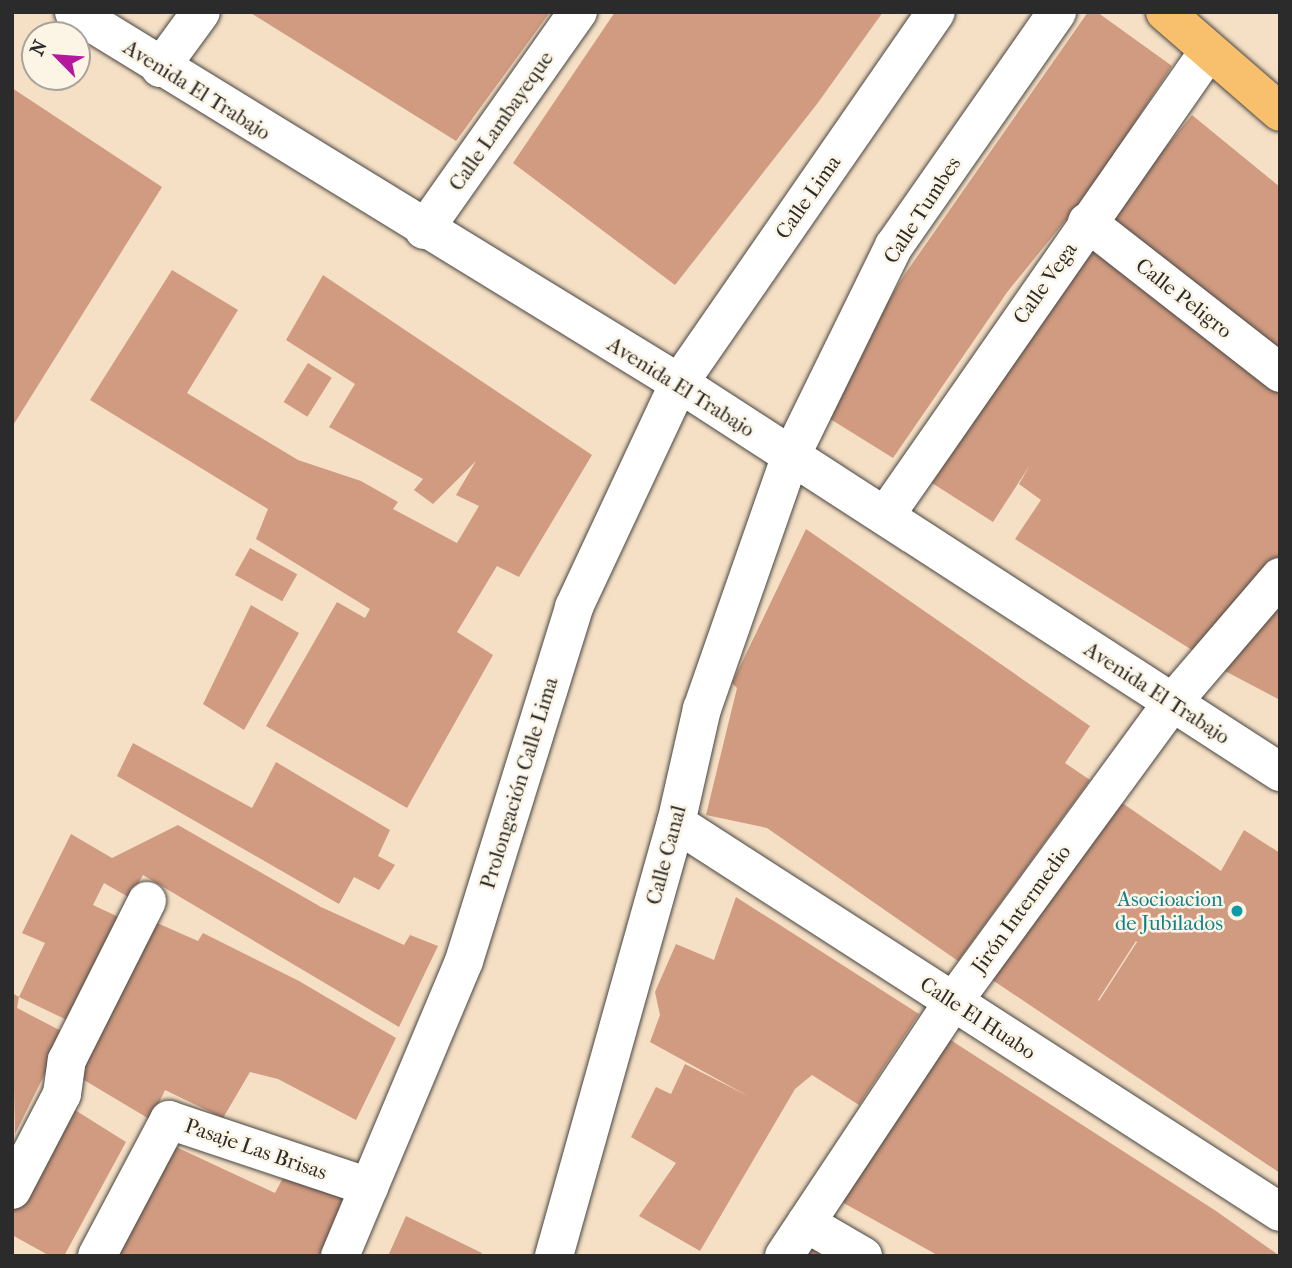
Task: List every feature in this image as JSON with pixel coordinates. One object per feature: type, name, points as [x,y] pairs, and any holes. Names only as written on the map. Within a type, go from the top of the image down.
[{"type":"main road","points":[[1165,12],[1280,112]]},
{"type":"street","name":"Avenida El Trabajo","points":[[74,12],[424,230],[679,383],[790,458],[885,516],[1280,772]]},
{"type":"street","points":[[160,68],[201,12]]},
{"type":"street","name":"Calle Lambayeque","points":[[424,230],[578,12]]},
{"type":"street","name":"Calle Lima","points":[[679,383],[936,12]]},
{"type":"street","name":"Calle Tumbes","points":[[790,458],[894,246],[1057,12]]},
{"type":"street","name":"Calle Vega","points":[[885,516],[1087,222],[1208,52]]},
{"type":"street","name":"Calle Peligro","points":[[1087,222],[1280,373]]},
{"type":"street","name":"Prolongación Calle Lima","points":[[340,1256],[464,961],[573,607],[679,383]]},
{"type":"street","name":"Calle Canal","points":[[554,1256],[676,823],[702,709],[790,458]]},
{"type":"street","name":"Jirón Intermedio","points":[[784,1256],[953,1002],[1172,703],[1280,577]]},
{"type":"street","name":"Calle El Huabo","points":[[676,823],[1280,1212]]},
{"type":"street","points":[[12,1190],[62,1094],[67,1060],[147,901]]},
{"type":"street","name":"Pasaje Las Brisas","points":[[97,1256],[169,1120],[369,1187]]},
{"type":"street","points":[[806,1223],[863,1256]]},
{"type":"building","points":[[249,12],[550,12],[456,141]]},
{"type":"building","points":[[615,12],[883,12],[817,104],[675,285],[513,163]]},
{"type":"building","points":[[1088,12],[1097,12],[1172,66],[1091,189],[1008,291],[893,458],[819,412],[905,274]]},
{"type":"building","points":[[12,88],[162,187],[12,427]]},
{"type":"building","points":[[1192,115],[1280,187],[1280,357],[1107,219]]},
{"type":"building","points":[[1091,250],[1280,391],[1280,555],[1200,655],[1015,539],[1041,500],[1019,484],[1030,465],[993,522],[932,483]]},
{"type":"building","points":[[172,270],[238,310],[187,393],[298,460],[361,481],[398,502],[393,509],[457,543],[479,506],[456,495],[476,461],[433,504],[414,490],[423,479],[329,427],[355,384],[286,340],[323,275],[592,455],[519,577],[497,566],[457,632],[493,655],[407,808],[266,726],[337,602],[365,618],[370,609],[256,539],[268,509],[90,400]]},
{"type":"building","points":[[308,363],[332,378],[307,417],[284,402]]},
{"type":"building","points":[[806,529],[1090,726],[1065,763],[1090,780],[958,961],[767,828],[706,815],[737,688],[732,683]]},
{"type":"building","points":[[250,548],[297,574],[282,601],[235,575]]},
{"type":"building","points":[[1280,603],[1280,700],[1225,671]]},
{"type":"building","points":[[251,605],[299,633],[244,730],[203,704]]},
{"type":"building","points":[[133,743],[252,808],[276,762],[390,830],[378,856],[395,865],[379,890],[354,877],[339,904],[117,776]]},
{"type":"building","points":[[1115,798],[1221,871],[1244,830],[1280,853],[1280,1173],[988,977]],"holes":[[[1136,941],[1137,942],[1099,1001]]]},
{"type":"building","points":[[178,825],[321,907],[404,945],[410,935],[438,946],[399,1027],[143,875],[130,898],[104,883],[93,905],[127,921],[71,1022],[19,997],[45,943],[22,933],[71,834],[112,858]]},
{"type":"building","points":[[736,897],[919,1014],[859,1105],[812,1075],[795,1089],[700,1251],[639,1216],[676,1163],[631,1137],[656,1087],[671,1094],[685,1064],[748,1096],[650,1042],[660,1015],[655,992],[676,944],[714,960]]},
{"type":"building","points":[[148,919],[198,941],[203,933],[299,981],[396,1038],[356,1120],[278,1079],[250,1072],[223,1118],[165,1090],[151,1120],[74,1074]]},
{"type":"building","points":[[12,993],[19,997],[17,1008],[65,1033],[15,1134]]},
{"type":"building","points":[[949,1039],[1216,1211],[1280,1256],[939,1256],[840,1201]]},
{"type":"building","points":[[67,1105],[126,1142],[64,1256],[50,1256],[12,1235],[12,1211]]},
{"type":"building","points":[[174,1146],[275,1193],[284,1176],[344,1199],[320,1256],[111,1256]]},
{"type":"building","points":[[406,1216],[482,1253],[480,1256],[388,1256]]},
{"type":"building","points":[[806,1241],[834,1256],[797,1256]]},
{"type":"place","name":"Asocioacion de Jubilados","points":[[1237,911]]}]
